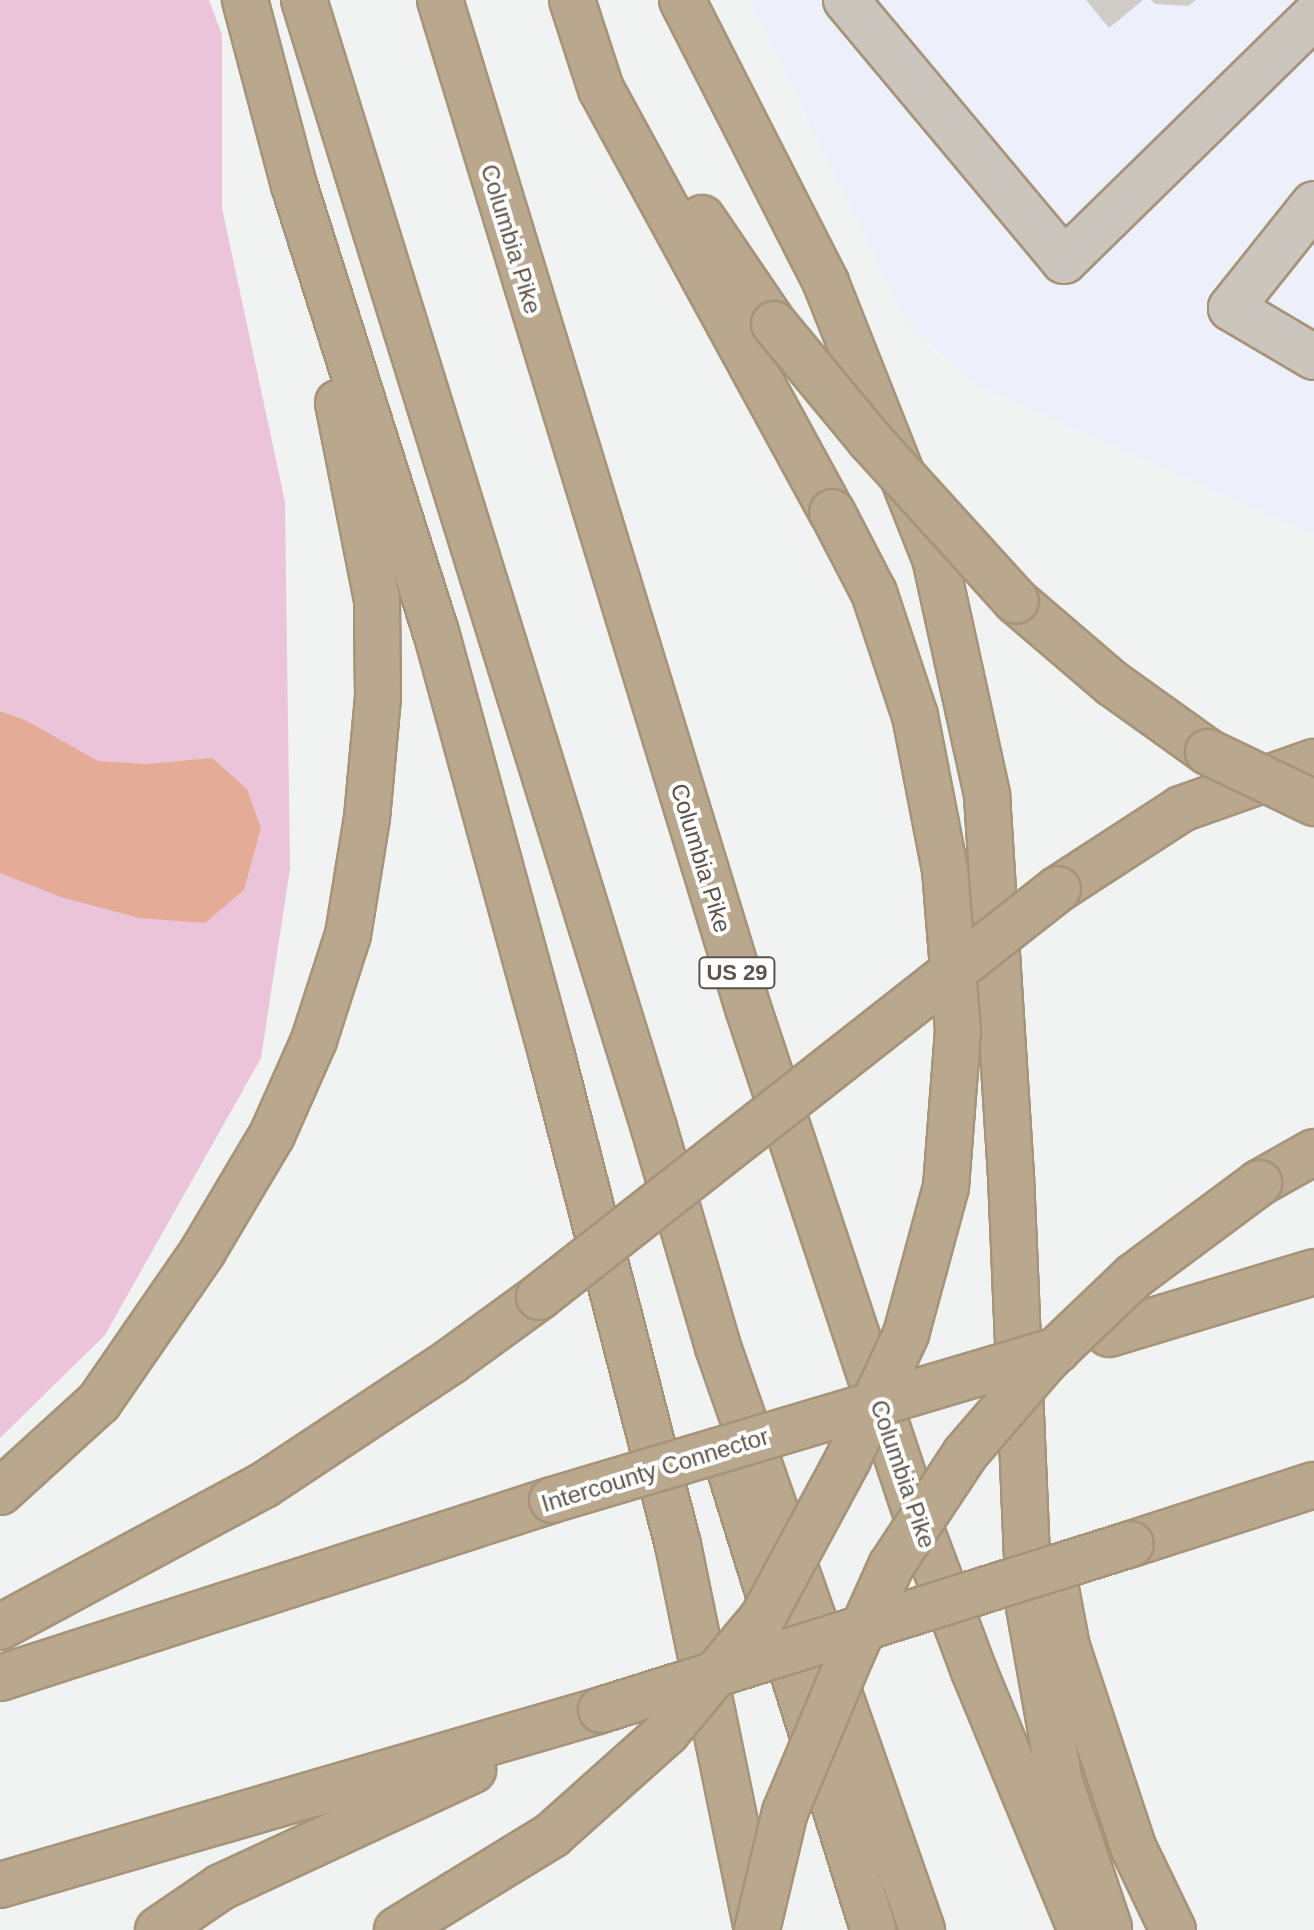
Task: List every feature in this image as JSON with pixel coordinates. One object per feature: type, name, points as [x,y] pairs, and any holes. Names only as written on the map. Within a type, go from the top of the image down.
[{"type":"highway","points":[[245,0],[294,185],[436,632],[552,1056],[678,1545],[757,1930]]},
{"type":"highway","points":[[304,0],[654,1128],[718,1347],[922,1930]]},
{"type":"highway","name":"Columbia Pike","points":[[440,0],[738,978],[822,1233],[922,1532],[974,1671],[1081,1930]]},
{"type":"highway","points":[[682,0],[826,283],[935,558],[987,795],[1032,1622],[1060,1782],[1110,1930]]},
{"type":"highway","points":[[576,11],[721,249],[774,324],[870,440],[1016,601],[1113,684],[1208,752],[1314,803]]},
{"type":"highway","points":[[397,1930],[552,1835],[667,1732],[763,1617],[848,1459],[906,1334],[946,1187],[958,1031],[945,870],[915,716],[874,593],[601,89],[576,11]]},
{"type":"highway","points":[[0,1492],[99,1402],[203,1251],[272,1135],[314,1040],[348,935],[367,818],[378,697],[377,600],[294,185]]},
{"type":"highway","points":[[0,1627],[264,1485],[451,1361],[539,1297],[1058,889],[1181,809],[1314,762]]},
{"type":"highway","points":[[654,1128],[662,1257],[873,1930]]},
{"type":"highway","points":[[757,1930],[785,1812],[857,1642],[891,1566],[965,1454],[1045,1361],[1134,1276],[1259,1183],[1314,1152]]},
{"type":"highway","name":"Intercounty Connector","points":[[0,1678],[552,1500],[1314,1272]]},
{"type":"highway","points":[[1023,1421],[1067,1647],[1134,1849],[1173,1930]]},
{"type":"highway","points":[[0,1885],[601,1710],[1314,1485]]},
{"type":"highway","points":[[1261,1503],[1314,1497]]},
{"type":"highway","points":[[158,1930],[221,1887],[601,1710]]},
{"type":"lane","points":[[846,0],[1064,261],[1314,16]]},
{"type":"lane","points":[[1314,204],[1231,308],[1314,357]]},
{"type":"shaded area","points":[[0,0],[209,0],[222,35],[222,208],[285,502],[290,869],[261,1058],[105,1335],[0,1438]]},
{"type":"shaded area","points":[[749,0],[1314,0],[1314,535],[970,382],[907,322]]},
{"type":"shaded area","points":[[0,711],[27,721],[98,761],[147,764],[212,758],[247,789],[261,828],[244,890],[205,923],[139,918],[61,897],[0,873]]},
{"type":"building","points":[[1086,0],[1143,0],[1109,28]]},
{"type":"building","points":[[1151,0],[1196,0],[1188,6],[1155,4]]}]
